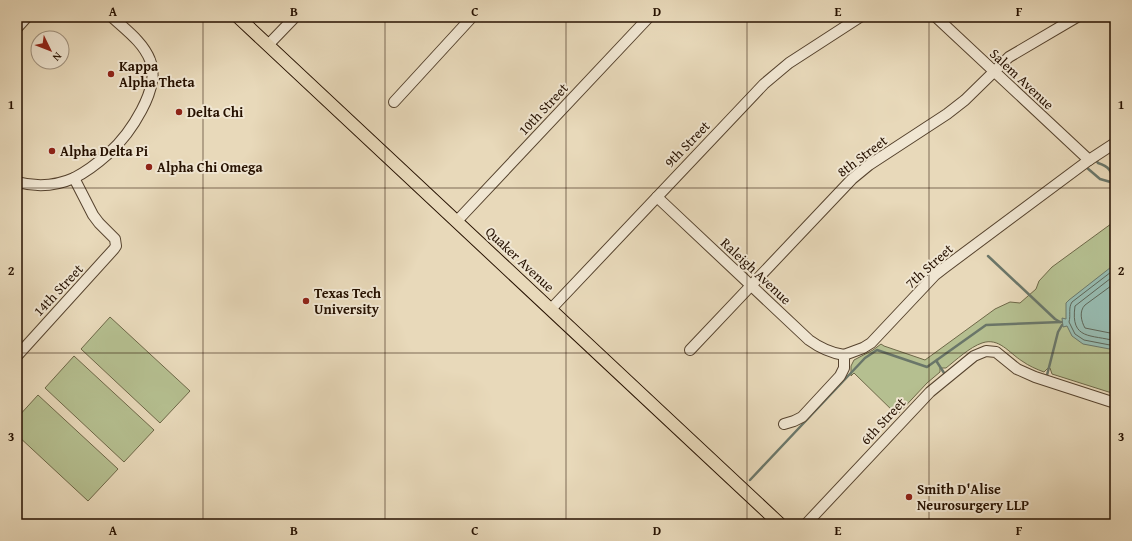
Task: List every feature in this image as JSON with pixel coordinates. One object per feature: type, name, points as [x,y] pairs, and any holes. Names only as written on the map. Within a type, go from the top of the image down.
[{"type":"main road","name":"Quaker Avenue","points":[[238,17],[780,524]]},
{"type":"street","points":[[17,28],[27,17]]},
{"type":"street","points":[[17,182],[43,186],[74,178],[108,154],[125,136],[139,115],[151,84],[153,72],[151,60],[138,41],[112,17]]},
{"type":"street","points":[[268,45],[295,17]]},
{"type":"street","name":"10th Street","points":[[457,221],[649,17]]},
{"type":"street","name":"9th Street","points":[[551,309],[772,77],[789,63],[860,17]]},
{"type":"street","name":"Salem Avenue","points":[[936,17],[1089,160]]},
{"type":"street","name":"8th Street","points":[[690,350],[852,178],[869,165],[947,114],[965,100],[1009,57],[1077,17]]},
{"type":"street","points":[[394,102],[467,19]]},
{"type":"street","name":"7th Street","points":[[844,355],[864,348],[871,343],[935,275],[1089,160],[1115,143]]},
{"type":"street","name":"14th Street","points":[[17,356],[114,250],[116,241],[99,224],[74,178]]},
{"type":"street","name":"Raleigh Avenue","points":[[657,197],[812,342],[824,350],[844,355]]},
{"type":"street","name":"6th Street","points":[[806,524],[930,392],[974,356],[986,351],[996,352],[1017,369],[1035,378],[1115,403]]},
{"type":"street","points":[[784,424],[802,417],[840,376],[844,368],[844,355]]},
{"type":"green space","points":[[1115,221],[1115,394],[1052,374],[1049,367],[1044,372],[1038,370],[994,342],[982,343],[973,347],[946,368],[940,368],[940,372],[927,383],[897,415],[854,373],[851,376],[851,366],[854,360],[881,344],[925,360],[995,309],[1010,302],[1020,303],[1036,289],[1039,281],[1052,267]]},
{"type":"green space","points":[[110,317],[190,391],[160,423],[81,349]]},
{"type":"green space","points":[[74,356],[154,430],[124,462],[45,388]]},
{"type":"green space","points":[[38,395],[118,469],[88,501],[17,435],[17,418]]},
{"type":"water","points":[[1115,264],[1115,350],[1083,344],[1072,336],[1067,326],[1063,327],[1062,318],[1066,319],[1066,303]]},
{"type":"waterway","points":[[1096,160],[1098,163],[1106,166],[1110,170],[1115,184]]},
{"type":"waterway","points":[[1086,167],[1100,179],[1114,183]]},
{"type":"waterway","points":[[988,256],[1060,322]]},
{"type":"waterway","points":[[750,480],[865,358],[877,350],[927,367],[986,325],[1061,322]]},
{"type":"waterway","points":[[1046,379],[1058,332],[1062,325]]},
{"type":"waterway","points":[[937,360],[946,376]]},
{"type":"place","name":"Kappa Alpha Theta","points":[[111,74]]},
{"type":"place","name":"Delta Chi","points":[[179,112]]},
{"type":"place","name":"Alpha Delta Pi","points":[[52,151]]},
{"type":"place","name":"Alpha Chi Omega","points":[[149,167]]},
{"type":"place","name":"Texas Tech University","points":[[306,301]]},
{"type":"place","name":"Smith D'Alise Neurosurgery LLP","points":[[909,497]]}]
